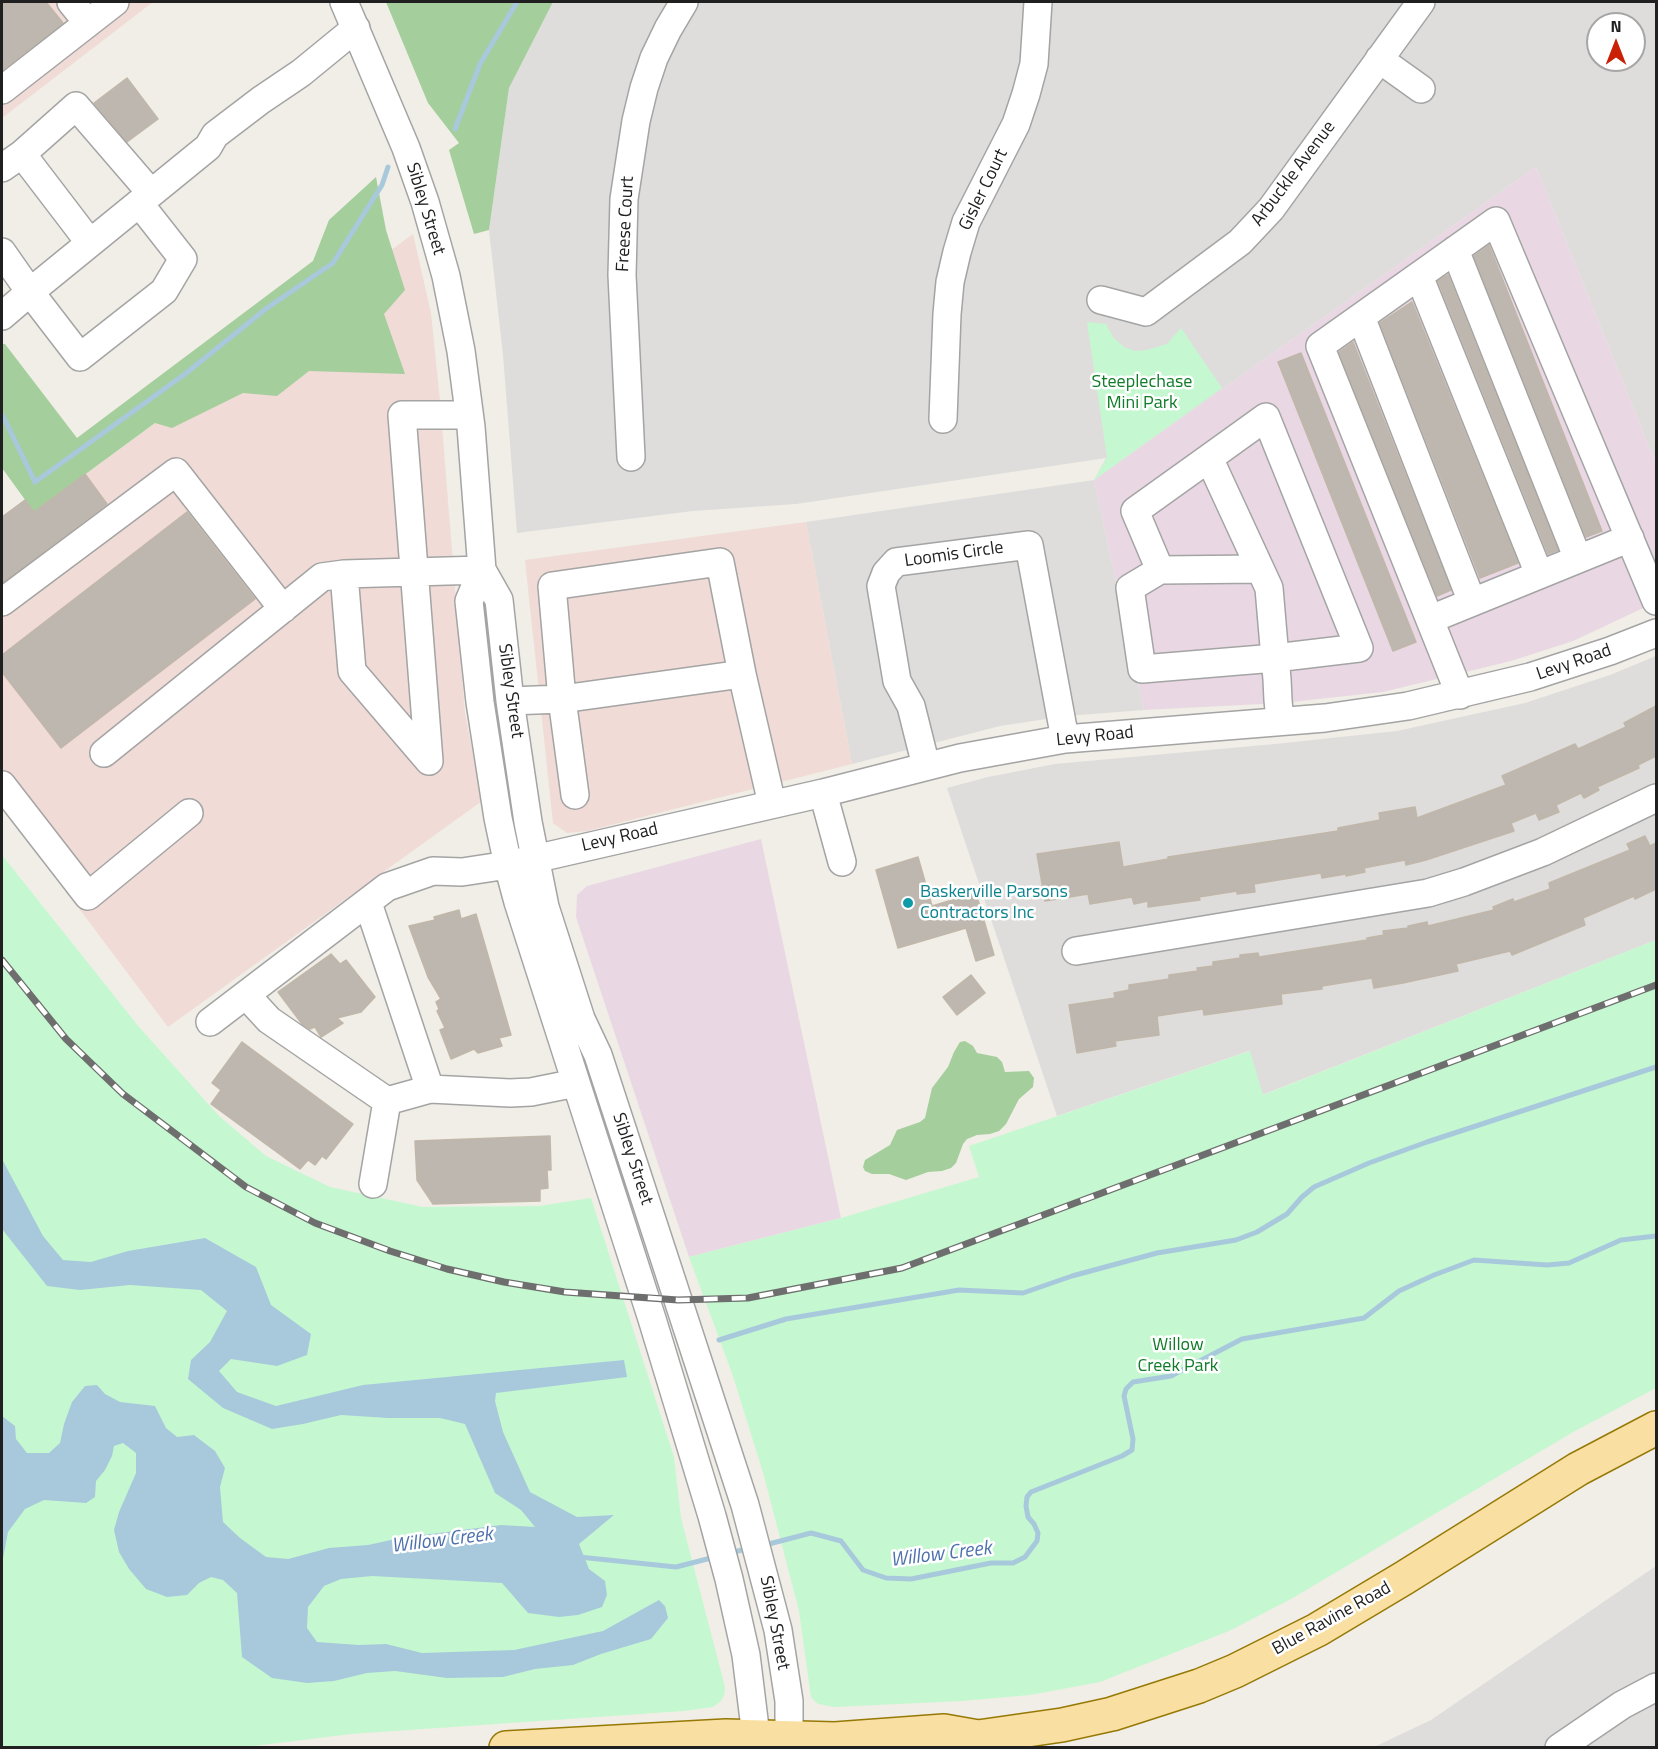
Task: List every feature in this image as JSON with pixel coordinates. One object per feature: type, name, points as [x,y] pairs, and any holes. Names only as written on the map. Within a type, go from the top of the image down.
[{"type":"main road","name":"Blue Ravine Road","points":[[506,1748],[789,1742],[944,1731],[971,1742],[1112,1714],[1199,1686],[1235,1671],[1317,1629],[1404,1578],[1560,1479],[1656,1428]]},
{"type":"street","points":[[71,2],[88,23]]},
{"type":"street","points":[[2,90],[116,2]]},
{"type":"street","name":"Sibley Street","points":[[344,2],[406,148],[425,202],[448,287],[461,351],[469,415],[482,570],[499,600],[510,701],[535,859],[545,907],[581,1019],[598,1055],[764,1569],[783,1659],[789,1701],[789,1742]]},
{"type":"street","name":"Freese Court","points":[[631,457],[622,275],[624,199],[636,121],[644,88],[654,58],[684,2]]},
{"type":"street","name":"Gisler Court","points":[[943,418],[950,282],[966,222],[1016,124],[1026,94],[1034,64],[1038,2]]},
{"type":"street","name":"Arbuckle Avenue","points":[[1101,300],[1146,312],[1240,242],[1271,208],[1421,2]]},
{"type":"street","points":[[2,316],[208,147],[215,135],[261,100],[302,74],[356,28]]},
{"type":"street","points":[[1379,59],[1421,89]]},
{"type":"street","points":[[2,252],[80,357],[164,291],[183,259],[145,198],[76,106],[12,161],[90,243]]},
{"type":"street","points":[[1460,695],[1320,345],[1496,221],[1656,601]]},
{"type":"street","points":[[1455,250],[1578,559]]},
{"type":"street","points":[[1419,276],[1539,574]]},
{"type":"street","points":[[1361,316],[1472,602]]},
{"type":"street","points":[[345,574],[352,671],[429,761],[402,415],[469,415]]},
{"type":"street","points":[[1160,570],[1135,511],[1266,417],[1359,648],[1275,658],[1142,669],[1130,588],[1160,570],[1260,569]]},
{"type":"street","points":[[1209,458],[1269,588],[1280,721]]},
{"type":"street","points":[[2,602],[176,472],[283,609]]},
{"type":"street","points":[[1431,619],[1630,538]]},
{"type":"street","name":"Loomis Circle","points":[[926,766],[911,706],[897,681],[881,586],[886,573],[896,562],[1029,544],[1065,739]]},
{"type":"street","points":[[575,795],[562,699],[552,586],[720,562],[742,674],[772,804]]},
{"type":"street","points":[[104,753],[322,577],[413,571],[482,570]]},
{"type":"street","name":"Sibley Street","points":[[482,570],[469,601],[480,702],[498,818],[508,865],[646,1299],[712,1516],[746,1655],[756,1742]]},
{"type":"street","name":"Levy Road","points":[[210,1022],[387,887],[433,871],[462,872],[508,865],[823,793],[926,766],[1065,739],[1325,718],[1396,708],[1530,677],[1610,651],[1656,633]]},
{"type":"street","points":[[510,701],[562,699],[742,674]]},
{"type":"street","points":[[2,785],[88,896],[189,813]]},
{"type":"street","points":[[823,793],[842,862]]},
{"type":"street","points":[[1076,951],[1428,893],[1464,882],[1542,852],[1656,798]]},
{"type":"street","points":[[368,903],[430,1089]]},
{"type":"street","points":[[246,995],[269,1020],[387,1101]]},
{"type":"street","points":[[387,1101],[430,1089],[510,1093],[531,1092],[576,1083]]},
{"type":"street","points":[[373,1184],[387,1101]]},
{"type":"street","points":[[1559,1748],[1622,1705],[1656,1687]]},
{"type":"shaded area","points":[[2,2],[153,2],[2,118]]},
{"type":"shaded area","points":[[553,2],[1656,2],[1656,464],[1536,167],[1094,480],[1106,458],[796,504],[693,511],[517,533],[503,355],[489,230],[509,88]]},
{"type":"shaded area","points":[[1536,167],[1656,464],[1656,602],[1573,641],[1511,661],[1383,692],[1282,703],[1144,710],[1094,480]]},
{"type":"shaded area","points":[[413,234],[431,313],[465,713],[482,801],[168,1027],[2,806],[2,517],[25,500],[34,512]]},
{"type":"shaded area","points":[[1094,480],[1144,710],[1066,716],[1000,726],[852,764],[806,522]]},
{"type":"shaded area","points":[[806,522],[852,764],[587,831],[567,833],[553,823],[525,560]]},
{"type":"shaded area","points":[[1656,656],[1656,940],[1262,1095],[1249,1051],[1057,1116],[947,788],[988,777],[1055,764],[1397,731],[1525,703],[1610,675]]},
{"type":"shaded area","points":[[761,839],[841,1218],[689,1257],[576,917],[577,895],[587,886]]},
{"type":"shaded area","points":[[1656,1566],[1656,1747],[1372,1748],[1431,1720]]},
{"type":"green space","points":[[386,2],[553,2],[509,88],[489,230],[474,234],[449,150],[459,143],[428,103]]},
{"type":"green space","points":[[376,177],[386,230],[405,290],[384,314],[405,374],[309,371],[277,396],[243,393],[172,428],[155,423],[34,512],[2,468],[2,344],[5,344],[77,438],[313,261],[329,220]]},
{"type":"green space","name":"Steeplechase Mini Park","points":[[1087,322],[1106,324],[1113,337],[1124,347],[1135,351],[1167,344],[1181,328],[1222,388],[1094,480],[1107,457]]},
{"type":"green space","points":[[2,855],[139,1027],[219,1116],[266,1156],[330,1187],[423,1207],[539,1206],[591,1198],[674,1457],[681,1518],[725,1687],[724,1696],[720,1702],[713,1707],[684,1711],[351,1734],[237,1748],[2,1747]]},
{"type":"green space","name":"Willow Creek Park","points":[[1656,940],[1656,1388],[1575,1431],[1291,1599],[1229,1631],[1100,1682],[1030,1695],[962,1701],[834,1707],[818,1704],[811,1697],[799,1611],[764,1476],[733,1376],[689,1257],[841,1218],[979,1177],[969,1146],[1250,1051],[1263,1095]]},
{"type":"green space","points":[[965,1041],[973,1046],[977,1053],[997,1057],[1002,1062],[1005,1072],[1029,1071],[1034,1078],[1033,1087],[1019,1099],[1006,1124],[999,1131],[967,1139],[956,1163],[951,1168],[942,1171],[928,1172],[906,1180],[889,1174],[872,1174],[865,1171],[863,1167],[865,1160],[890,1145],[897,1130],[925,1118],[932,1088],[948,1067],[960,1042]]},
{"type":"water","points":[[2,1159],[43,1236],[63,1260],[91,1262],[128,1251],[205,1238],[256,1267],[271,1305],[311,1334],[307,1355],[277,1366],[231,1359],[219,1371],[237,1392],[276,1406],[363,1385],[624,1360],[627,1377],[496,1393],[495,1401],[503,1432],[530,1492],[577,1517],[614,1515],[579,1544],[589,1569],[605,1581],[607,1595],[602,1607],[578,1615],[559,1617],[528,1613],[502,1583],[372,1576],[341,1579],[324,1586],[308,1607],[307,1628],[317,1642],[386,1644],[422,1653],[514,1650],[603,1631],[659,1600],[665,1606],[668,1618],[651,1639],[573,1665],[535,1669],[503,1677],[447,1678],[395,1671],[367,1673],[334,1681],[307,1683],[272,1678],[242,1657],[237,1593],[223,1580],[211,1577],[199,1583],[187,1595],[167,1597],[146,1589],[129,1569],[119,1552],[114,1530],[119,1512],[136,1473],[136,1453],[123,1443],[114,1446],[105,1470],[96,1481],[95,1497],[86,1503],[44,1500],[25,1509],[8,1532],[2,1564],[2,1416],[15,1426],[16,1439],[27,1453],[49,1453],[60,1443],[72,1402],[85,1386],[97,1385],[105,1394],[120,1402],[155,1406],[166,1428],[177,1437],[194,1435],[215,1451],[225,1468],[220,1487],[223,1522],[266,1557],[288,1559],[329,1548],[368,1545],[400,1538],[501,1525],[535,1527],[521,1510],[495,1493],[465,1424],[440,1418],[341,1415],[272,1429],[223,1408],[188,1379],[191,1360],[210,1342],[227,1311],[201,1290],[130,1285],[80,1290],[47,1286],[2,1229]]},
{"type":"building","points":[[2,2],[46,2],[63,23],[2,70]]},
{"type":"building","points":[[127,78],[158,119],[127,142],[94,103]]},
{"type":"building","points":[[1489,245],[1602,531],[1586,537],[1474,256]]},
{"type":"building","points":[[1448,275],[1558,550],[1548,554],[1438,281]]},
{"type":"building","points":[[1412,302],[1518,563],[1480,578],[1380,323]]},
{"type":"building","points":[[1353,342],[1451,590],[1437,596],[1339,352]]},
{"type":"building","points":[[1301,353],[1416,642],[1393,651],[1278,362]]},
{"type":"building","points":[[85,474],[107,504],[2,583],[2,517],[25,500],[34,512]]},
{"type":"building","points":[[187,512],[255,599],[61,748],[2,672],[2,655]]},
{"type":"building","points":[[1656,706],[1656,756],[1638,765],[1639,768],[1597,787],[1599,790],[1584,798],[1581,793],[1556,805],[1559,812],[1539,820],[1536,813],[1511,823],[1514,831],[1426,860],[1406,865],[1405,860],[1364,868],[1365,872],[1346,876],[1346,874],[1322,878],[1321,873],[1254,884],[1255,892],[1237,894],[1237,891],[1199,897],[1200,900],[1148,907],[1148,901],[1134,904],[1132,897],[1090,904],[1088,894],[1045,901],[1037,854],[1119,842],[1123,867],[1168,859],[1168,857],[1338,831],[1338,828],[1380,820],[1379,813],[1415,807],[1417,818],[1506,785],[1502,776],[1575,744],[1578,749],[1626,727],[1624,723]]},
{"type":"building","points":[[1645,836],[1650,846],[1656,843],[1656,889],[1583,918],[1585,925],[1512,955],[1510,951],[1456,964],[1458,971],[1374,988],[1372,978],[1322,986],[1322,989],[1281,994],[1282,1004],[1204,1015],[1203,1009],[1157,1016],[1159,1035],[1115,1041],[1116,1046],[1077,1053],[1069,1005],[1115,998],[1114,993],[1129,990],[1129,985],[1169,979],[1169,975],[1198,971],[1197,968],[1213,966],[1213,962],[1240,958],[1240,955],[1258,953],[1259,957],[1367,940],[1367,938],[1384,935],[1383,931],[1408,928],[1408,926],[1427,922],[1428,926],[1494,910],[1493,907],[1513,899],[1514,902],[1550,889],[1549,883],[1630,850],[1627,844]]},
{"type":"building","name":"Baskerville Parsons Contractors Inc","points":[[918,857],[932,906],[976,893],[994,955],[976,961],[966,928],[898,948],[876,870]]},
{"type":"building","points":[[459,910],[461,919],[476,914],[511,1035],[499,1038],[502,1046],[478,1053],[474,1049],[451,1059],[440,1030],[445,1028],[437,1011],[439,1009],[436,1002],[441,999],[428,977],[409,926],[435,920],[434,917]]},
{"type":"building","points":[[331,954],[340,964],[346,960],[375,997],[361,1012],[337,1018],[343,1023],[321,1037],[315,1027],[310,1029],[302,1024],[278,992]]},
{"type":"building","points":[[971,975],[985,993],[957,1015],[943,997]]},
{"type":"building","points":[[242,1042],[353,1124],[326,1159],[322,1156],[315,1165],[308,1160],[300,1169],[211,1104],[221,1090],[212,1083]]},
{"type":"building","points":[[550,1136],[551,1170],[547,1170],[548,1188],[540,1189],[540,1201],[433,1204],[417,1180],[415,1141]]},
{"type":"waterway","points":[[455,129],[480,64],[517,2]]},
{"type":"waterway","points":[[2,414],[35,482],[185,374],[267,308],[333,263],[382,185],[388,167]]},
{"type":"waterway","points":[[719,1340],[786,1319],[959,1290],[1023,1293],[1072,1276],[1157,1253],[1236,1240],[1257,1232],[1287,1214],[1314,1187],[1369,1163],[1656,1067]]},
{"type":"waterway","name":"Willow Creek","points":[[765,1545],[811,1533],[841,1541],[863,1570],[886,1578],[911,1579],[991,1563],[1013,1563],[1025,1557],[1037,1541],[1038,1533],[1028,1517],[1026,1506],[1027,1497],[1031,1492],[1132,1450],[1133,1439],[1124,1396],[1126,1389],[1133,1382],[1171,1376],[1242,1339],[1364,1318],[1399,1291],[1474,1260],[1547,1265],[1569,1263],[1621,1240],[1656,1236]]},
{"type":"waterway","name":"Willow Creek","points":[[730,1553],[750,1548]]},
{"type":"waterway","name":"Willow Creek","points":[[579,1557],[676,1567],[715,1557]]},
{"type":"railway","points":[[2,960],[66,1039],[123,1094],[246,1187],[315,1223],[447,1269],[504,1282],[565,1292],[678,1300],[748,1298],[902,1268],[1656,985]]},
{"type":"place","name":"Baskerville Parsons Contractors Inc","points":[[908,903]]}]
